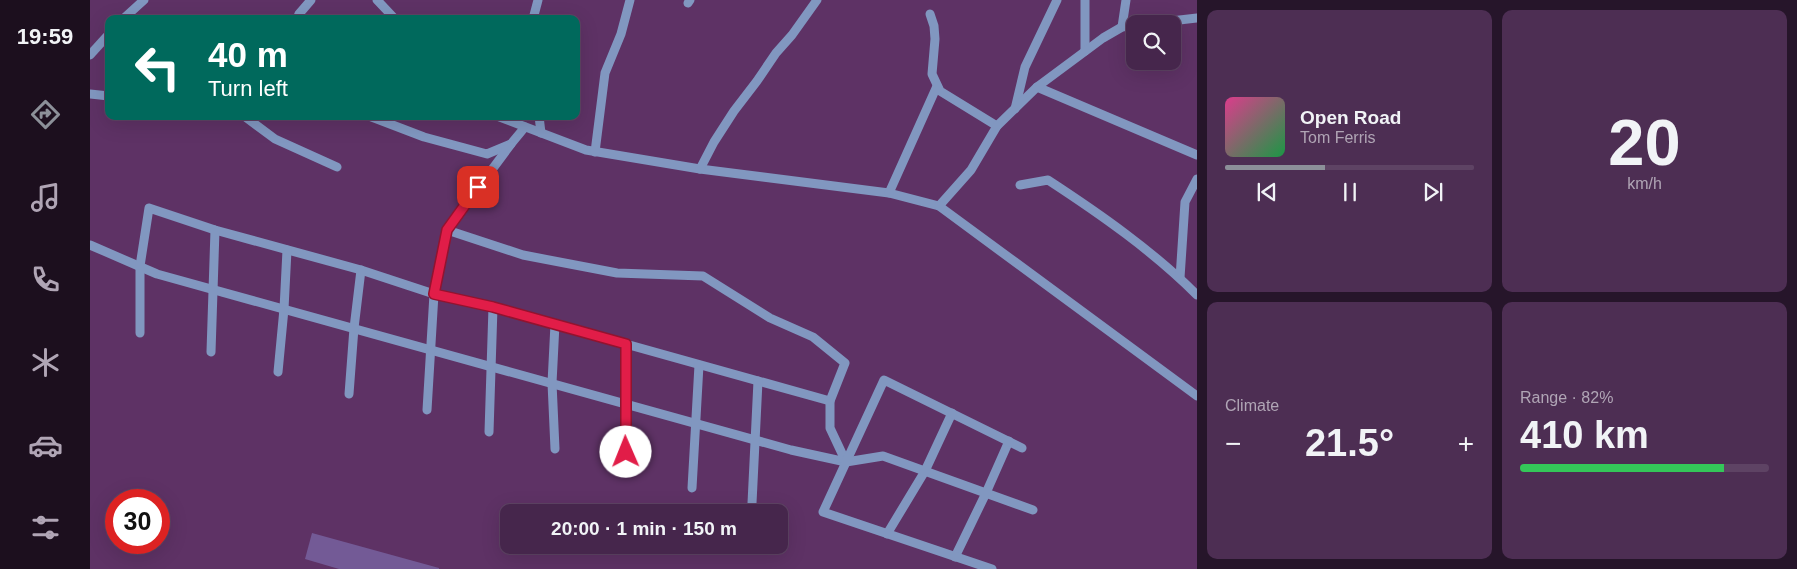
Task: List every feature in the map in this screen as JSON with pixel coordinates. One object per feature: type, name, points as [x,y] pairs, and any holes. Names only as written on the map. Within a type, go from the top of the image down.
[{"type":"street","points":[[128,0],[130,10]]},
{"type":"street","points":[[126,15],[144,0]]},
{"type":"street","points":[[299,15],[311,0]]},
{"type":"street","points":[[376,0],[391,15]]},
{"type":"street","points":[[534,15],[538,0]]},
{"type":"street","points":[[595,152],[605,73],[621,34],[630,0]]},
{"type":"street","points":[[700,169],[714,142],[734,111],[817,0]]},
{"type":"street","points":[[1014,111],[1025,67],[1057,0]]},
{"type":"street","points":[[1085,0],[1085,51]]},
{"type":"street","points":[[1122,27],[1126,0]]},
{"type":"street","points":[[930,14],[934,26],[935,39],[932,74],[937,86],[940,91],[997,126]]},
{"type":"street","points":[[1181,19],[1197,18]]},
{"type":"street","points":[[939,206],[971,170],[997,126],[1037,87],[1085,51],[1122,27],[1126,26]]},
{"type":"street","points":[[90,55],[105,38]]},
{"type":"street","points":[[889,193],[937,86]]},
{"type":"street","points":[[1037,87],[1197,156]]},
{"type":"street","points":[[90,94],[105,96]]},
{"type":"street","points":[[249,120],[275,139],[337,167]]},
{"type":"street","points":[[379,120],[424,137],[486,154],[511,144]]},
{"type":"street","points":[[507,120],[595,152],[700,169],[889,193],[939,206],[1197,396]]},
{"type":"street","points":[[539,120],[541,133]]},
{"type":"street","points":[[427,410],[434,294],[447,230],[525,127]]},
{"type":"street","points":[[1180,278],[1185,202],[1197,179]]},
{"type":"street","points":[[1020,185],[1048,180],[1098,213],[1180,278],[1197,295]]},
{"type":"street","points":[[140,333],[140,266],[149,208],[215,230],[361,270],[434,294],[493,307],[830,402]]},
{"type":"street","points":[[211,352],[215,230]]},
{"type":"street","points":[[447,230],[523,255],[617,273],[703,276],[770,318],[813,337],[845,363],[830,402],[830,428],[846,462]]},
{"type":"street","points":[[90,246],[157,274],[756,440],[846,462],[882,456],[1034,510]]},
{"type":"street","points":[[278,372],[287,250]]},
{"type":"street","points":[[349,394],[361,270]]},
{"type":"street","points":[[489,432],[493,307]]},
{"type":"street","points":[[555,324],[552,383],[555,449]]},
{"type":"street","points":[[626,344],[626,468]]},
{"type":"street","points":[[692,488],[699,365]]},
{"type":"street","points":[[992,569],[823,512],[884,380],[1022,448]]},
{"type":"street","points":[[752,502],[758,381]]},
{"type":"street","points":[[887,534],[925,471],[952,413]]},
{"type":"street","points":[[955,556],[986,494],[1008,442]]},
{"type":"building","points":[[312,533],[439,569],[339,569],[305,559]]},
{"type":"route","points":[[478,187],[447,230],[434,294],[493,307],[626,344],[626,452]]}]
